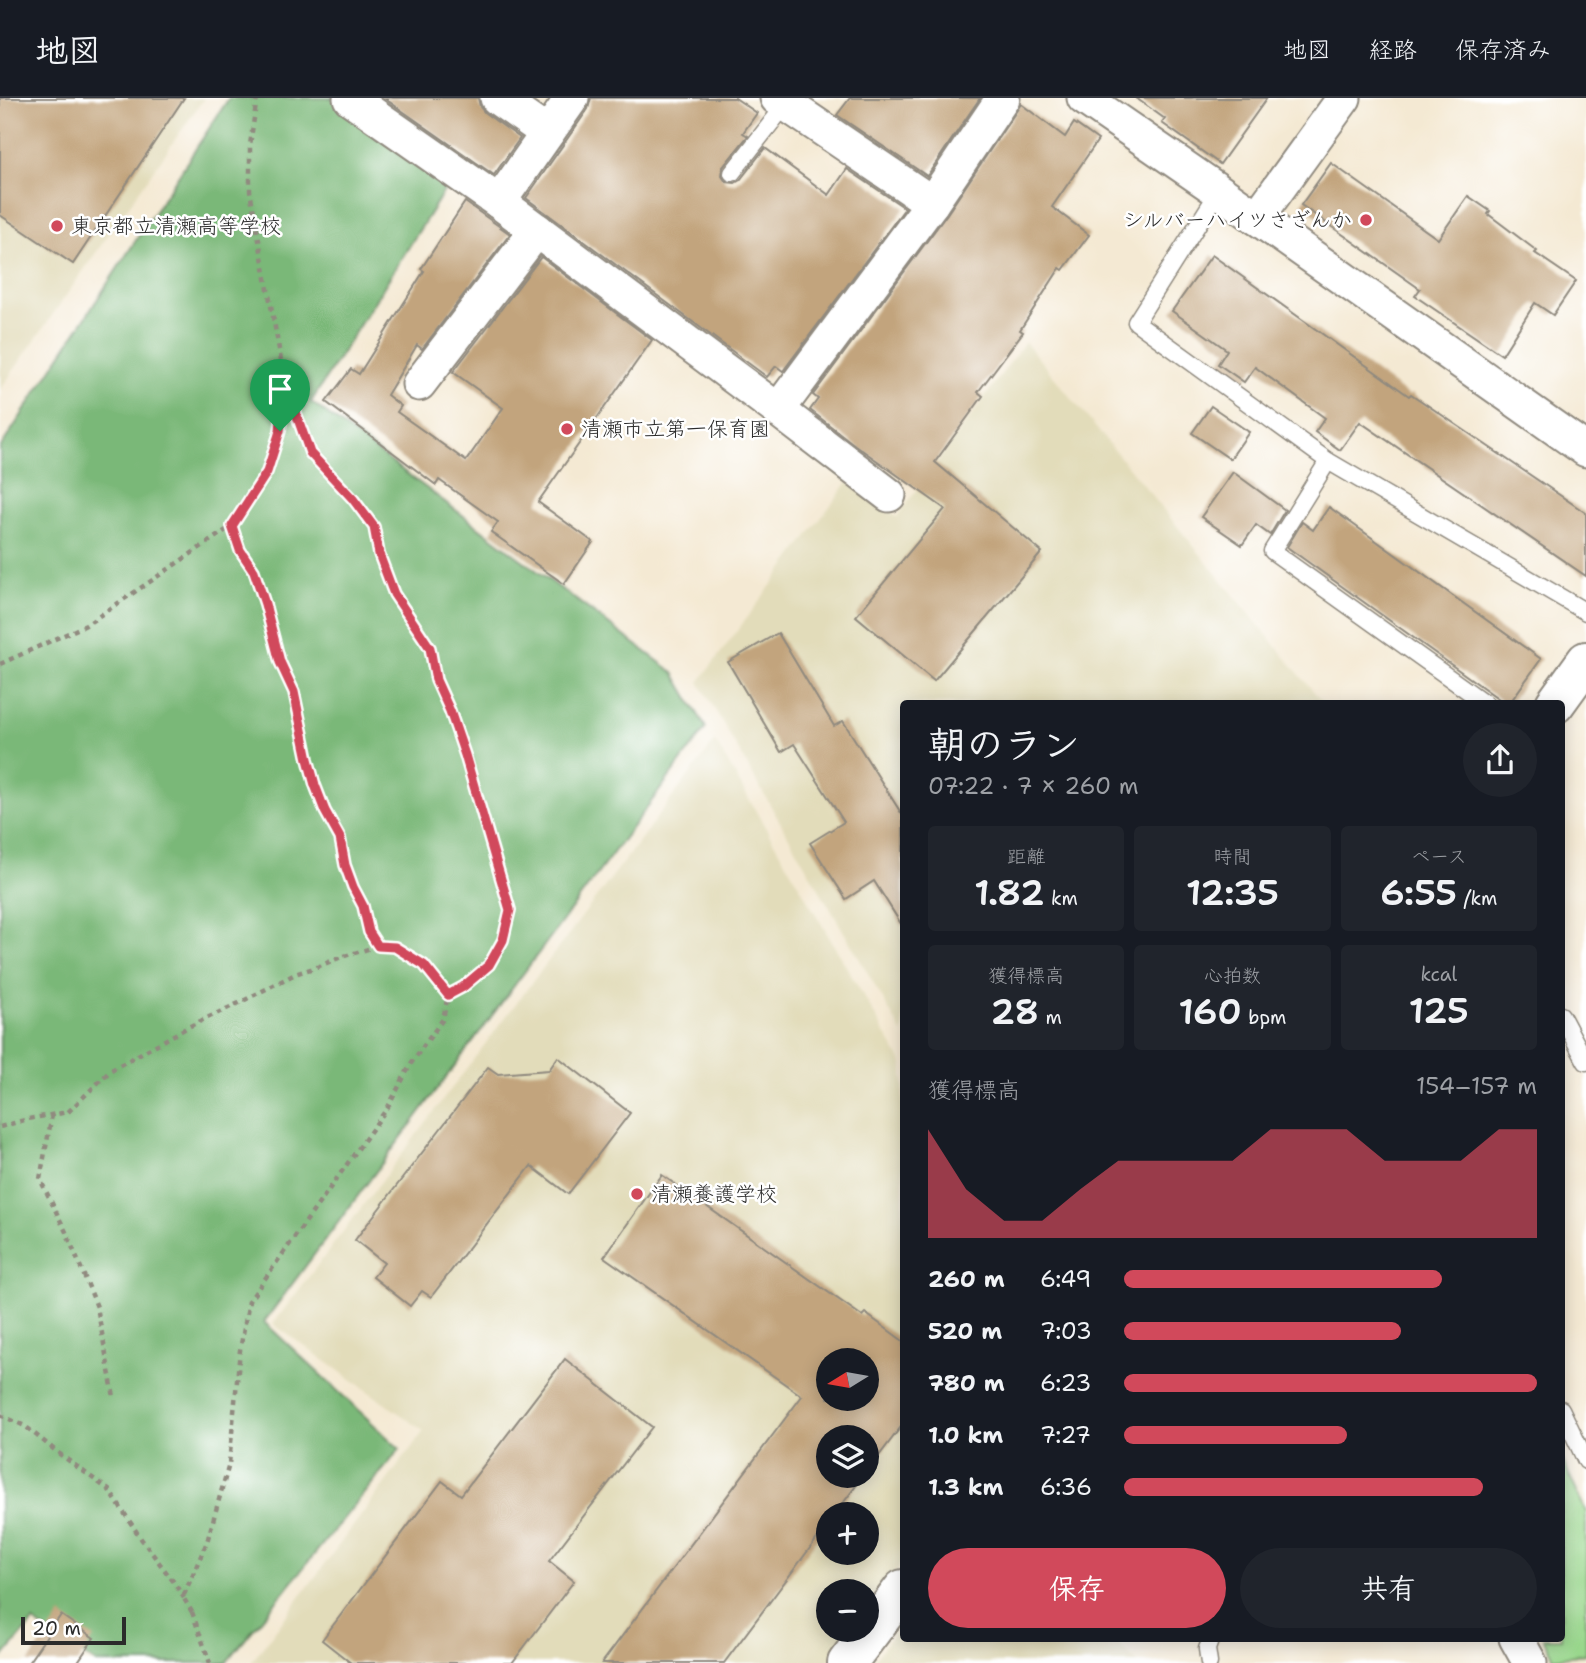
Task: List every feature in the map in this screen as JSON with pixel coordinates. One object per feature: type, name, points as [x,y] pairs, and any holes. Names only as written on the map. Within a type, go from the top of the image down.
[{"type":"street","points":[[350,98],[499,202],[889,495]]},
{"type":"street","points":[[497,98],[547,133]]},
{"type":"street","points":[[499,202],[572,98]]},
{"type":"street","points":[[778,410],[932,203],[1003,98]]},
{"type":"street","points":[[1084,98],[1586,450]]},
{"type":"street","points":[[1257,218],[1344,98]]},
{"type":"street","points":[[782,101],[932,203]]},
{"type":"street","points":[[419,384],[537,230]]},
{"type":"street","points":[[1559,700],[1584,672]]},
{"type":"street","points":[[847,1663],[900,1593]]},
{"type":"street","points":[[1518,1642],[1530,1663]]},
{"type":"lane","points":[[732,173],[782,101]]},
{"type":"lane","points":[[1219,191],[1136,322],[1328,461],[1586,612]]},
{"type":"lane","points":[[1328,461],[1272,551],[1480,700]]},
{"type":"lane","points":[[1565,1023],[1586,1062]]},
{"type":"lane","points":[[1565,1417],[1586,1461]]},
{"type":"lane","points":[[1209,1663],[1207,1649],[1210,1642]]},
{"type":"path","points":[[257,98],[250,145],[250,191],[285,382],[310,453],[353,499],[374,527],[379,554],[394,594],[430,648],[436,680],[465,755],[510,910],[503,940],[489,965],[463,987],[448,995]]},
{"type":"path","points":[[0,664],[86,625],[232,526],[267,472],[280,431],[285,382]]},
{"type":"path","points":[[232,526],[240,550],[254,571],[280,662],[294,692],[315,785],[340,838],[345,865],[363,906],[369,932],[378,946]]},
{"type":"path","points":[[0,1127],[68,1112],[111,1070],[188,1027],[295,974],[378,946],[395,947],[424,965],[448,995]]},
{"type":"path","points":[[183,1597],[207,1542],[229,1465],[240,1350],[249,1301],[388,1107],[412,1062],[443,1019],[448,995]]},
{"type":"path","points":[[52,1115],[40,1178],[97,1307],[114,1396]]},
{"type":"path","points":[[0,1415],[25,1426],[109,1490],[192,1612],[209,1663]]},
{"type":"shaded area","name":"東京都立清瀬高等学校","points":[[0,98],[204,98],[0,390]]},
{"type":"shaded area","points":[[1025,342],[1321,700],[900,700],[900,1029],[699,682],[848,482],[897,517]]},
{"type":"shaded area","name":"清瀬養護学校","points":[[715,741],[900,1059],[900,1565],[879,1593],[879,1579],[816,1579],[816,1642],[843,1642],[828,1663],[251,1663],[424,1431],[273,1324]]},
{"type":"shaded area","points":[[900,1624],[900,1642],[1115,1642],[1138,1663],[872,1663]]},
{"type":"green space","points":[[229,98],[350,98],[456,172],[311,402],[674,673],[706,728],[264,1322],[400,1449],[226,1663],[96,1663],[33,1622],[0,1661],[0,448]]},
{"type":"green space","points":[[1565,1466],[1586,1512],[1586,1654],[1554,1658],[1545,1642],[1565,1642]]},
{"type":"building","name":"東京都立清瀬高等学校","points":[[0,98],[184,98],[73,264],[0,215]]},
{"type":"building","points":[[384,98],[478,98],[485,113],[520,138],[494,175]]},
{"type":"building","points":[[591,98],[735,98],[757,113],[743,133],[748,136],[723,167],[722,176],[726,182],[735,183],[740,180],[765,148],[829,195],[847,169],[905,208],[783,371],[776,366],[767,377],[526,198],[588,109]]},
{"type":"building","points":[[850,98],[980,98],[927,176],[837,115]]},
{"type":"building","points":[[1136,98],[1267,98],[1220,164],[1162,123],[1165,119]]},
{"type":"building","points":[[1021,104],[1065,137],[1074,123],[1098,140],[1052,207],[1089,235],[1063,270],[1060,268],[1020,330],[1023,332],[978,392],[983,396],[935,462],[1042,552],[934,681],[856,616],[945,509],[810,410],[818,399],[813,395],[947,214]]},
{"type":"building","points":[[1331,163],[1438,239],[1468,196],[1490,211],[1488,214],[1537,251],[1535,253],[1576,281],[1553,315],[1535,303],[1502,355],[1415,296],[1420,289],[1301,205]]},
{"type":"building","points":[[465,202],[510,234],[422,349],[417,345],[387,395],[401,406],[397,412],[466,461],[503,408],[453,372],[541,257],[652,340],[538,502],[593,542],[564,584],[491,532],[498,522],[439,480],[436,485],[326,402],[351,369],[359,374],[424,271],[421,269]]},
{"type":"building","points":[[1212,255],[1409,396],[1411,394],[1586,513],[1586,576],[1360,422],[1340,450],[1315,432],[1325,418],[1255,367],[1244,382],[1218,364],[1227,350],[1172,311]]},
{"type":"building","points":[[1211,406],[1249,432],[1230,459],[1192,433]]},
{"type":"building","points":[[1233,472],[1285,510],[1270,535],[1256,525],[1242,545],[1201,517]]},
{"type":"building","points":[[1329,507],[1541,659],[1512,700],[1500,700],[1287,547],[1302,522],[1313,530]]},
{"type":"building","points":[[778,633],[834,726],[843,721],[900,811],[900,922],[874,881],[846,899],[810,843],[844,822],[794,744],[781,752],[728,662]]},
{"type":"building","points":[[558,1057],[630,1113],[568,1194],[531,1166],[431,1297],[422,1291],[410,1306],[373,1277],[384,1263],[355,1240],[488,1067],[498,1074],[549,1070]]},
{"type":"building","points":[[662,1175],[862,1316],[865,1313],[900,1339],[900,1428],[879,1456],[879,1425],[816,1425],[816,1488],[854,1488],[844,1502],[816,1502],[816,1540],[724,1663],[602,1663],[802,1396],[604,1257]]},
{"type":"building","points":[[565,1359],[652,1427],[549,1561],[574,1581],[512,1663],[351,1663],[322,1640],[442,1481],[461,1495]]},
{"type":"building","points":[[61,1615],[94,1638],[77,1663],[28,1663]]},
{"type":"place","name":"シルバーハイツさざんか","points":[[1366,220]]},
{"type":"place","name":"東京都立清瀬高等学校","points":[[57,226]]},
{"type":"place","name":"清瀬市立第一保育園","points":[[567,429]]},
{"type":"place","name":"清瀬養護学校","points":[[637,1194]]},
{"type":"route","points":[[285,382],[310,453],[353,499],[374,527],[379,554],[394,594],[430,648],[436,680],[465,755],[510,910],[503,940],[489,965],[463,987],[448,995],[424,965],[395,947],[378,946],[369,932],[363,906],[345,865],[340,838],[315,785],[294,692],[280,662],[254,571],[240,550],[232,526],[267,472],[280,431],[285,382]]}]
